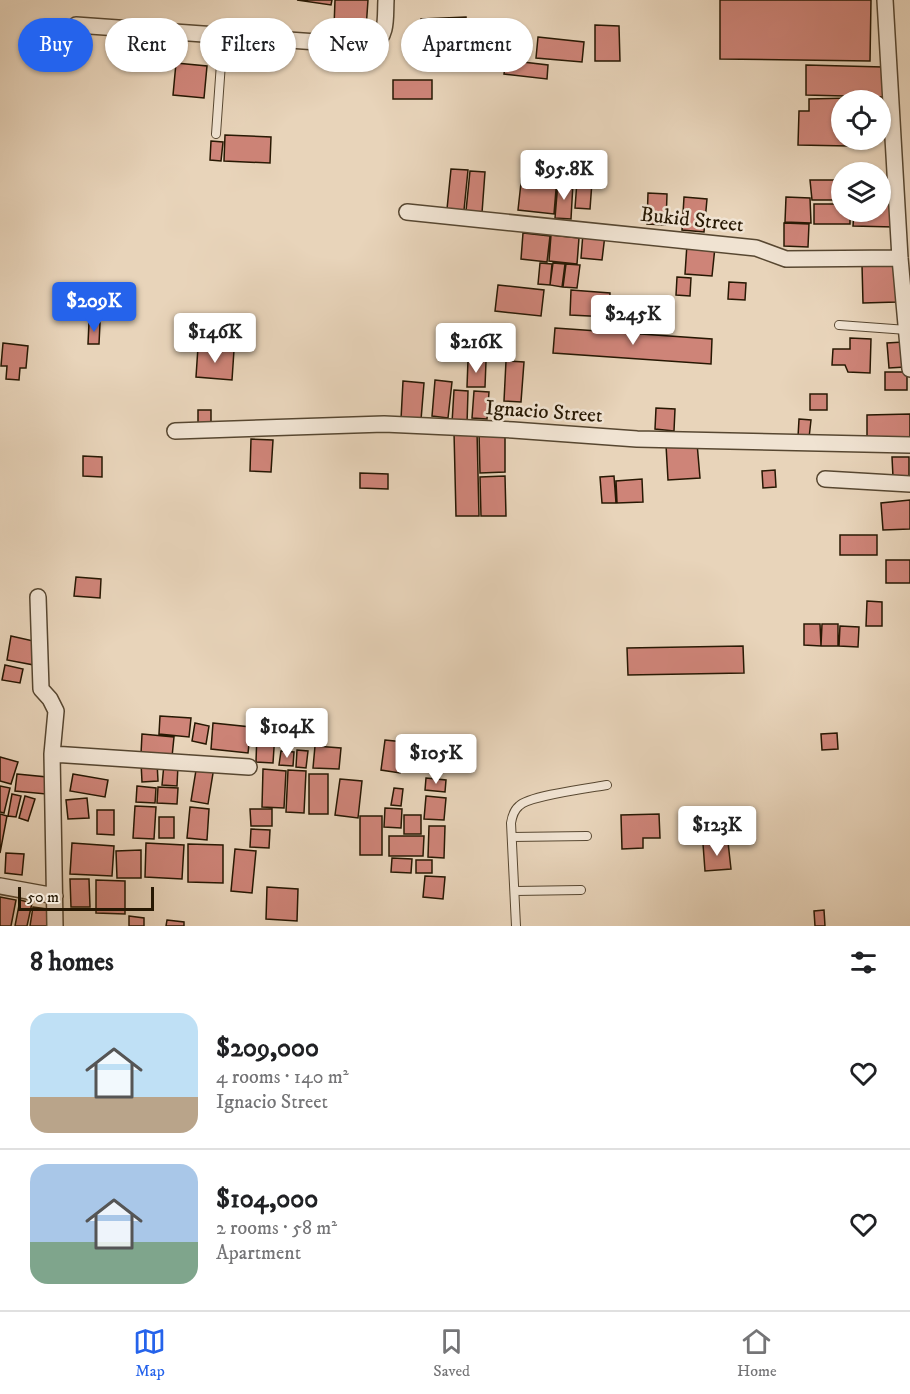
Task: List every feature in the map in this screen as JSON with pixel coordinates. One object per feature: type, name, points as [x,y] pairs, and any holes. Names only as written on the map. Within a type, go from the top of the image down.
[{"type":"street","points":[[296,40],[373,46],[381,40],[385,30],[386,0]]},
{"type":"street","points":[[885,0],[900,258],[910,369]]},
{"type":"street","points":[[93,26],[200,33]]},
{"type":"street","name":"Bukid Street","points":[[407,212],[756,248],[786,259],[900,258]]},
{"type":"street","name":"Ignacio Street","points":[[175,431],[384,424],[637,439],[910,445]]},
{"type":"street","points":[[825,479],[910,484]]},
{"type":"street","points":[[38,597],[41,689],[50,699],[56,711],[52,754],[55,926]]},
{"type":"street","points":[[52,754],[249,767]]},
{"type":"street","points":[[0,886],[55,896]]},
{"type":"lane","points":[[216,134],[220,72]]},
{"type":"lane","points":[[839,325],[907,330]]},
{"type":"lane","points":[[516,926],[512,818],[521,803],[536,798],[607,785]]},
{"type":"lane","points":[[512,837],[587,836]]},
{"type":"lane","points":[[515,891],[581,890]]},
{"type":"building","points":[[297,0],[332,0],[331,5]]},
{"type":"building","points":[[335,0],[368,0],[367,18],[334,18]]},
{"type":"building","points":[[720,0],[871,0],[870,61],[720,59]]},
{"type":"building","points":[[595,25],[619,26],[620,61],[595,61]]},
{"type":"building","points":[[538,37],[584,42],[582,62],[536,58]]},
{"type":"building","points":[[533,63],[548,65],[547,79],[504,74],[504,72],[533,72]]},
{"type":"building","points":[[188,64],[200,65],[200,72],[206,72],[204,98],[173,95],[175,72],[188,72]]},
{"type":"building","points":[[806,65],[883,67],[883,90],[831,90],[831,96],[806,95]]},
{"type":"building","points":[[393,80],[432,80],[432,99],[393,99]]},
{"type":"building","points":[[831,98],[831,146],[798,145],[799,111],[809,111],[809,99]]},
{"type":"building","points":[[225,135],[271,137],[270,163],[224,161]]},
{"type":"building","points":[[211,141],[223,142],[221,161],[210,160]]},
{"type":"building","points":[[451,169],[468,170],[464,210],[447,209]]},
{"type":"building","points":[[470,171],[485,172],[482,213],[466,211]]},
{"type":"building","points":[[522,174],[557,177],[554,214],[518,210]]},
{"type":"building","points":[[810,180],[831,180],[831,200],[812,200]]},
{"type":"building","points":[[577,181],[592,182],[590,209],[575,208]]},
{"type":"building","points":[[558,182],[573,183],[571,219],[555,218]]},
{"type":"building","points":[[648,193],[667,194],[666,225],[647,224]]},
{"type":"building","points":[[684,197],[707,199],[704,232],[682,230]]},
{"type":"building","points":[[786,197],[810,198],[811,223],[785,222]]},
{"type":"building","points":[[891,202],[894,202],[894,227],[853,226],[853,222],[891,222]]},
{"type":"building","points":[[814,204],[831,204],[831,222],[850,222],[850,224],[814,224]]},
{"type":"building","points":[[784,223],[809,224],[808,247],[784,246]]},
{"type":"building","points":[[523,233],[550,236],[547,262],[521,259]]},
{"type":"building","points":[[583,233],[605,235],[602,260],[581,258]]},
{"type":"building","points":[[551,235],[579,238],[577,264],[549,261]]},
{"type":"building","points":[[687,244],[715,247],[712,276],[685,274]]},
{"type":"building","points":[[540,263],[552,264],[550,285],[538,284]]},
{"type":"building","points":[[553,263],[565,264],[562,287],[550,285]]},
{"type":"building","points":[[566,264],[580,265],[577,288],[563,287]]},
{"type":"building","points":[[862,265],[896,265],[897,302],[863,303]]},
{"type":"building","points":[[677,277],[691,278],[690,296],[676,295]]},
{"type":"building","points":[[729,282],[746,283],[745,300],[728,299]]},
{"type":"building","points":[[498,285],[544,290],[541,316],[495,311]]},
{"type":"building","points":[[571,290],[610,293],[609,317],[570,315]]},
{"type":"building","points":[[89,322],[100,323],[99,344],[88,344]]},
{"type":"building","points":[[555,328],[712,339],[711,364],[553,353]]},
{"type":"building","points":[[850,338],[871,339],[870,373],[848,372],[845,365],[832,365],[833,349],[850,349]]},
{"type":"building","points":[[903,342],[905,367],[889,368],[887,343]]},
{"type":"building","points":[[3,343],[28,346],[26,368],[20,368],[19,380],[6,379],[7,366],[1,366]]},
{"type":"building","points":[[198,347],[234,350],[232,380],[196,377]]},
{"type":"building","points":[[468,360],[486,361],[485,387],[467,387]]},
{"type":"building","points":[[506,361],[524,362],[521,402],[504,401]]},
{"type":"building","points":[[885,372],[907,372],[907,390],[885,390]]},
{"type":"building","points":[[435,380],[452,382],[448,418],[432,416]]},
{"type":"building","points":[[403,381],[424,383],[421,420],[401,419]]},
{"type":"building","points":[[454,390],[468,391],[467,424],[452,423]]},
{"type":"building","points":[[474,391],[489,392],[487,419],[472,418]]},
{"type":"building","points":[[810,394],[827,394],[827,410],[810,410]]},
{"type":"building","points":[[656,408],[675,409],[674,431],[655,429]]},
{"type":"building","points":[[198,410],[211,410],[211,427],[198,426]]},
{"type":"building","points":[[910,414],[910,439],[867,440],[867,415]]},
{"type":"building","points":[[799,419],[811,420],[809,438],[798,437]]},
{"type":"building","points":[[477,431],[479,516],[456,516],[454,432]]},
{"type":"building","points":[[505,431],[505,472],[480,473],[479,432]]},
{"type":"building","points":[[251,439],[273,440],[271,472],[250,471]]},
{"type":"building","points":[[697,443],[700,478],[668,480],[666,445]]},
{"type":"building","points":[[83,456],[102,457],[102,477],[83,476]]},
{"type":"building","points":[[892,457],[909,457],[909,477],[893,477]]},
{"type":"building","points":[[775,470],[776,487],[763,488],[762,471]]},
{"type":"building","points":[[360,473],[388,474],[388,489],[360,488]]},
{"type":"building","points":[[505,476],[506,516],[481,516],[480,477]]},
{"type":"building","points":[[614,476],[616,503],[602,503],[600,477]]},
{"type":"building","points":[[642,479],[643,502],[617,503],[616,481]]},
{"type":"building","points":[[910,500],[910,529],[883,530],[881,503]]},
{"type":"building","points":[[840,535],[877,535],[877,555],[840,555]]},
{"type":"building","points":[[886,560],[910,560],[910,583],[886,583]]},
{"type":"building","points":[[76,577],[101,579],[100,598],[74,596]]},
{"type":"building","points":[[867,601],[882,602],[882,626],[866,626]]},
{"type":"building","points":[[804,624],[820,624],[821,646],[804,645]]},
{"type":"building","points":[[822,624],[838,624],[838,646],[821,646]]},
{"type":"building","points":[[840,626],[859,627],[858,647],[839,646]]},
{"type":"building","points":[[11,636],[38,642],[34,665],[7,660]]},
{"type":"building","points":[[743,646],[744,673],[628,675],[627,648]]},
{"type":"building","points":[[5,665],[23,669],[20,683],[2,680]]},
{"type":"building","points":[[160,716],[191,718],[189,737],[159,734]]},
{"type":"building","points":[[195,723],[209,726],[206,744],[192,741]]},
{"type":"building","points":[[213,723],[251,727],[248,753],[211,749]]},
{"type":"building","points":[[292,725],[293,744],[278,745],[276,726]]},
{"type":"building","points":[[257,732],[275,733],[273,763],[256,762]]},
{"type":"building","points":[[837,733],[838,749],[822,750],[821,734]]},
{"type":"building","points":[[142,734],[174,737],[172,757],[141,754]]},
{"type":"building","points":[[385,740],[404,742],[400,773],[381,770]]},
{"type":"building","points":[[315,746],[341,748],[339,769],[313,768]]},
{"type":"building","points":[[297,750],[308,751],[306,768],[296,767]]},
{"type":"building","points":[[281,751],[294,752],[293,766],[279,765]]},
{"type":"building","points":[[0,757],[18,762],[11,784],[0,781]]},
{"type":"building","points":[[141,762],[157,762],[158,781],[142,782]]},
{"type":"building","points":[[164,764],[178,765],[177,786],[162,785]]},
{"type":"building","points":[[197,764],[214,767],[208,804],[191,801]]},
{"type":"building","points":[[263,769],[286,771],[284,808],[262,807]]},
{"type":"building","points":[[288,770],[306,771],[304,813],[286,812]]},
{"type":"building","points":[[17,774],[47,777],[46,794],[15,791]]},
{"type":"building","points":[[73,774],[108,780],[105,797],[70,791]]},
{"type":"building","points":[[309,774],[328,774],[328,814],[309,814]]},
{"type":"building","points":[[426,778],[446,780],[445,792],[425,790]]},
{"type":"building","points":[[340,779],[362,781],[358,818],[335,815]]},
{"type":"building","points":[[0,786],[10,788],[4,813],[0,812]]},
{"type":"building","points":[[137,786],[156,788],[155,803],[136,802]]},
{"type":"building","points":[[158,787],[178,788],[177,804],[157,803]]},
{"type":"building","points":[[394,788],[403,789],[401,806],[391,805]]},
{"type":"building","points":[[12,794],[21,796],[16,817],[8,816]]},
{"type":"building","points":[[25,796],[35,799],[28,821],[19,818]]},
{"type":"building","points":[[426,796],[446,798],[444,820],[424,819]]},
{"type":"building","points":[[87,798],[89,818],[68,819],[66,800]]},
{"type":"building","points":[[135,806],[156,807],[154,839],[133,838]]},
{"type":"building","points":[[190,807],[209,809],[207,840],[187,838]]},
{"type":"building","points":[[385,808],[402,809],[401,828],[384,827]]},
{"type":"building","points":[[250,809],[272,809],[272,826],[251,826]]},
{"type":"building","points":[[97,810],[114,810],[114,835],[97,834]]},
{"type":"building","points":[[0,814],[7,816],[0,853]]},
{"type":"building","points":[[659,814],[660,838],[643,838],[643,848],[622,849],[621,815]]},
{"type":"building","points":[[404,815],[421,815],[421,834],[404,834]]},
{"type":"building","points":[[360,816],[382,816],[382,855],[360,855]]},
{"type":"building","points":[[159,817],[174,817],[174,838],[159,838]]},
{"type":"building","points":[[429,826],[445,826],[444,858],[428,857]]},
{"type":"building","points":[[251,829],[270,830],[269,848],[250,847]]},
{"type":"building","points":[[389,836],[424,836],[423,856],[389,856]]},
{"type":"building","points":[[728,842],[731,869],[705,871],[703,844]]},
{"type":"building","points":[[72,843],[114,846],[112,876],[70,874]]},
{"type":"building","points":[[146,843],[184,845],[182,879],[145,877]]},
{"type":"building","points":[[188,844],[223,845],[223,883],[188,882]]},
{"type":"building","points":[[235,849],[256,851],[252,893],[231,891]]},
{"type":"building","points":[[141,850],[141,878],[117,878],[116,851]]},
{"type":"building","points":[[6,853],[24,854],[22,875],[5,873]]},
{"type":"building","points":[[392,858],[412,859],[411,873],[391,872]]},
{"type":"building","points":[[416,860],[432,860],[432,873],[416,873]]},
{"type":"building","points":[[425,876],[445,877],[443,899],[423,897]]},
{"type":"building","points":[[70,879],[89,879],[90,907],[71,907]]},
{"type":"building","points":[[96,880],[125,881],[125,914],[96,913]]},
{"type":"building","points":[[267,887],[298,889],[297,921],[266,919]]},
{"type":"building","points":[[0,897],[16,900],[11,926],[0,926]]},
{"type":"building","points":[[20,900],[32,903],[27,926],[15,926]]},
{"type":"building","points":[[33,907],[54,910],[51,926],[30,926]]},
{"type":"building","points":[[824,910],[825,926],[815,926],[814,911]]},
{"type":"building","points":[[129,916],[144,918],[144,926],[129,926]]},
{"type":"building","points":[[167,920],[184,922],[184,926],[166,926]]}]
